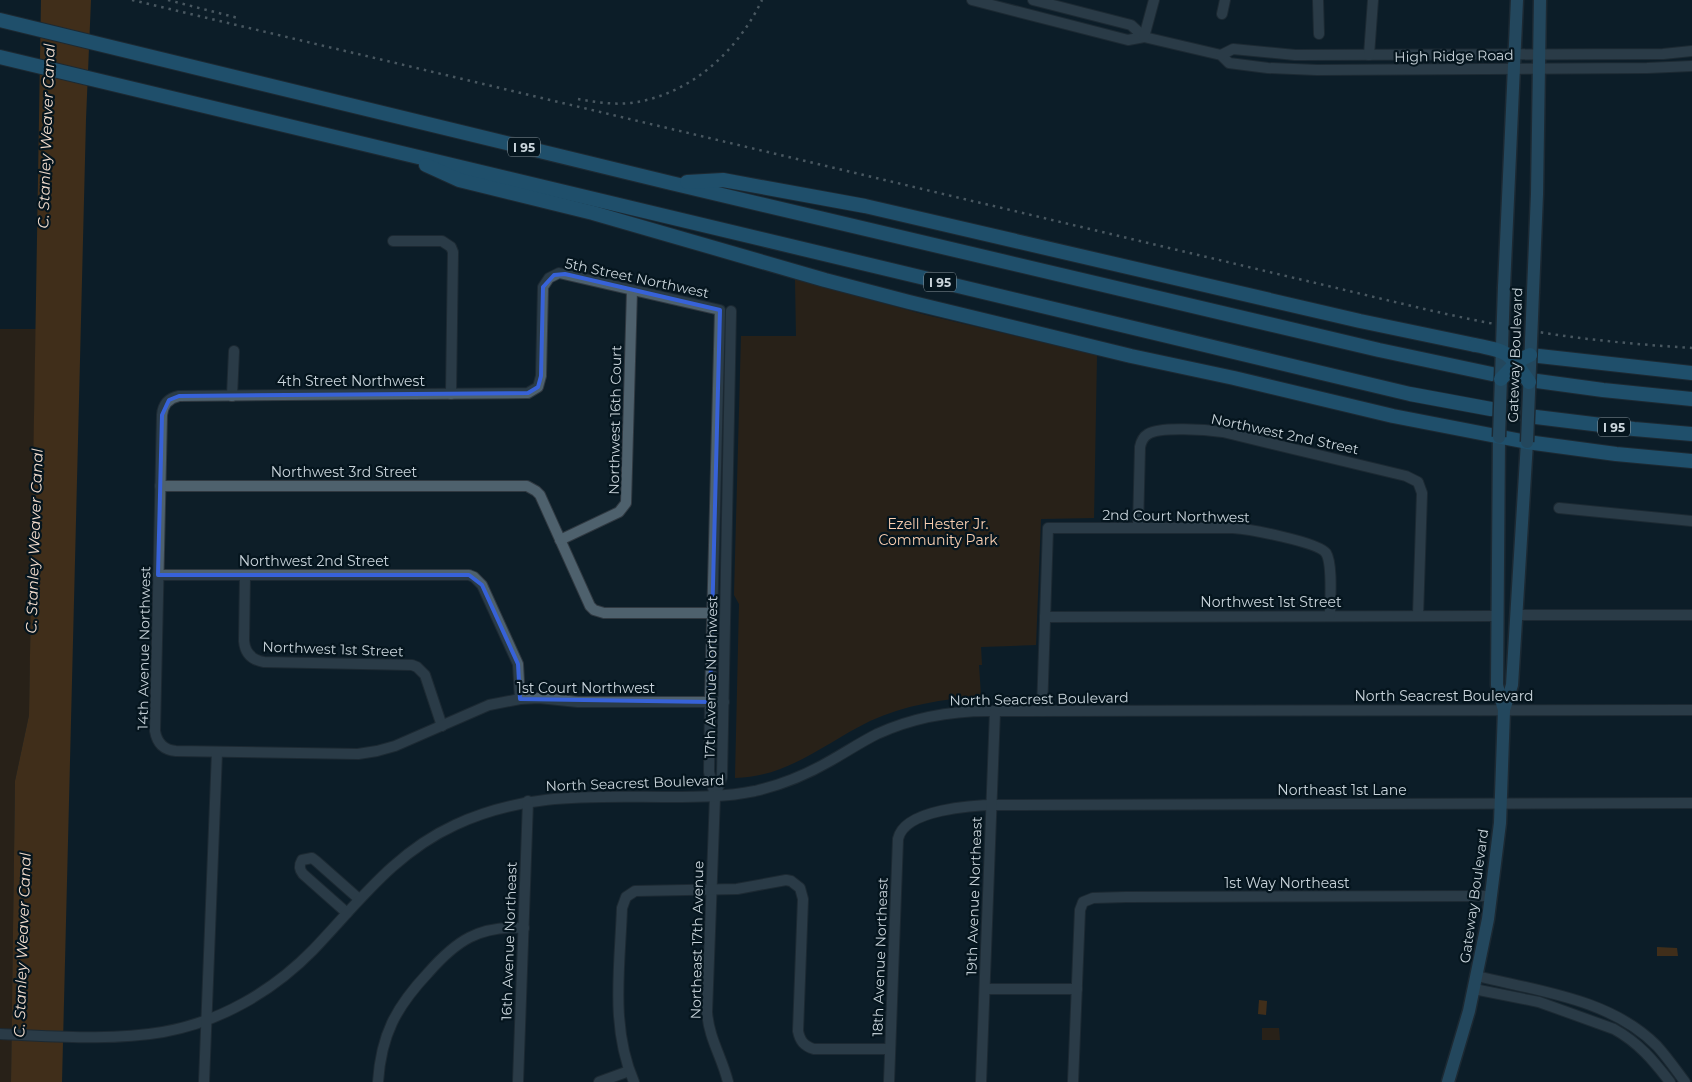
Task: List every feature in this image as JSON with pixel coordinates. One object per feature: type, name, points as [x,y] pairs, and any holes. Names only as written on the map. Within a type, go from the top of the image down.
[{"type":"highway","name":"I 95","points":[[6,22],[671,183],[1379,350],[1497,376]]},
{"type":"highway","name":"I 95","points":[[5,58],[1372,385],[1491,410]]},
{"type":"highway","points":[[391,150],[459,180],[584,210],[787,270],[883,296],[1131,356],[1368,410],[1499,437],[1616,454],[1692,461]]},
{"type":"highway","points":[[671,183],[723,180],[855,204],[1416,333],[1502,351],[1510,356],[1533,382],[1692,399]]},
{"type":"highway","points":[[1497,376],[1524,357],[1534,355],[1616,366],[1692,373]]},
{"type":"highway","name":"I 95","points":[[1536,417],[1692,434]]},
{"type":"main road","name":"Gateway Boulevard","points":[[1504,710],[1497,685],[1499,437],[1497,376],[1502,351],[1517,0]]},
{"type":"main road","name":"Gateway Boulevard","points":[[1448,1082],[1474,989],[1492,896],[1501,803],[1504,710],[1512,685],[1527,442],[1533,382],[1533,292],[1537,194],[1540,0]]},
{"type":"street","name":"High Ridge Road","points":[[972,0],[1128,40],[1144,37],[1221,55],[1229,63],[1268,68],[1318,70],[1538,69],[1668,68],[1692,66]]},
{"type":"street","name":"High Ridge Road","points":[[1032,0],[1131,25],[1144,37]]},
{"type":"street","points":[[1028,13],[1032,0]]},
{"type":"street","points":[[1144,37],[1154,0]]},
{"type":"street","points":[[1222,14],[1225,0]]},
{"type":"street","points":[[1318,0],[1319,34]]},
{"type":"street","points":[[1370,55],[1373,0]]},
{"type":"street","name":"High Ridge Road","points":[[1221,55],[1233,49],[1271,54],[1318,56],[1672,54],[1692,51]]},
{"type":"street","points":[[1318,56],[1318,70]]},
{"type":"street","points":[[393,241],[442,241],[451,247],[453,252],[451,394]]},
{"type":"street","name":"5th Street Northwest","points":[[538,387],[541,376],[543,287],[554,274],[565,274],[720,310]]},
{"type":"street","name":"Northwest 16th Court","points":[[560,540],[619,512],[626,503],[632,290]]},
{"type":"street","name":"17th Avenue Northwest","points":[[715,796],[709,772],[720,310]]},
{"type":"street","name":"17th Avenue Northwest","points":[[715,796],[722,777],[731,311]]},
{"type":"street","points":[[232,396],[234,351]]},
{"type":"street","name":"4th Street Northwest","points":[[165,404],[174,397],[179,396],[523,394],[534,391],[538,387]]},
{"type":"street","name":"14th Avenue Northwest","points":[[165,404],[162,415],[160,486],[156,736],[161,745],[170,751],[217,752]]},
{"type":"street","name":"Northwest 2nd Street","points":[[1138,528],[1140,447],[1144,437],[1154,431],[1212,430],[1406,476],[1418,482],[1422,493],[1418,616]]},
{"type":"street","name":"Northwest 3rd Street","points":[[160,486],[527,486],[540,495],[560,540]]},
{"type":"street","points":[[1559,508],[1692,521]]},
{"type":"street","name":"2nd Court Northwest","points":[[1045,617],[1048,528],[1243,529],[1317,547],[1326,553],[1330,564],[1330,615]]},
{"type":"street","points":[[560,540],[590,606],[599,613],[712,613]]},
{"type":"street","name":"Northwest 2nd Street","points":[[158,575],[469,575],[482,585],[518,664],[520,699]]},
{"type":"street","name":"Northwest 1st Street","points":[[245,575],[244,640],[246,651],[254,659],[264,662],[412,665],[425,675],[442,726]]},
{"type":"street","points":[[1516,615],[1692,615]]},
{"type":"street","name":"Northwest 1st Street","points":[[1045,617],[1498,616]]},
{"type":"street","points":[[1042,711],[1045,617]]},
{"type":"street","name":"1st Court Northwest","points":[[217,752],[358,754],[395,746],[489,705],[520,699],[539,698],[578,702],[724,702]]},
{"type":"street","name":"North Seacrest Boulevard","points":[[3,1034],[125,1036],[153,1034],[206,1020],[240,1005],[279,980],[313,950],[391,866],[433,836],[479,814],[528,801],[574,797],[715,796],[752,791],[794,779],[814,770],[877,734],[912,721],[954,713],[995,711],[1692,710]]},
{"type":"street","name":"19th Avenue Northeast","points":[[981,1082],[995,711]]},
{"type":"street","points":[[204,1082],[217,752]]},
{"type":"street","name":"Northeast 17th Avenue","points":[[715,796],[707,1012],[710,1036],[728,1082]]},
{"type":"street","name":"16th Avenue Northeast","points":[[518,1082],[528,801]]},
{"type":"street","name":"Northeast 1st Lane","points":[[899,834],[906,825],[936,812],[954,808],[991,805],[1692,804]]},
{"type":"street","name":"18th Avenue Northeast","points":[[889,1082],[899,834]]},
{"type":"street","points":[[347,913],[303,874],[300,870],[302,860],[312,858],[359,900]]},
{"type":"street","points":[[634,1082],[623,1051],[618,1012],[622,908],[626,897],[636,891],[736,889],[786,880],[791,881],[800,888],[803,899],[798,1031],[802,1042],[808,1048],[814,1049],[890,1049]]},
{"type":"street","name":"1st Way Northeast","points":[[1077,989],[1080,910],[1083,902],[1093,898],[1492,896]]},
{"type":"street","points":[[378,1082],[382,1051],[391,1023],[410,992],[445,954],[455,945],[478,933],[497,928],[524,928]]},
{"type":"street","points":[[1477,976],[1571,999],[1621,1019],[1656,1046],[1685,1082]]},
{"type":"street","points":[[985,989],[1077,989],[1073,1082]]},
{"type":"street","points":[[1474,989],[1539,1002],[1614,1029],[1625,1035],[1653,1059],[1670,1082]]},
{"type":"street","points":[[599,1082],[629,1071]]},
{"type":"highlighted area","points":[[565,274],[720,310],[710,702],[520,699],[518,664],[482,585],[469,575],[158,575],[162,415],[169,400],[179,396],[528,393],[538,387],[541,376],[543,287],[554,275]]},
{"type":"green space","name":"Ezell Hester Jr. Community Park","points":[[795,279],[926,315],[1097,355],[1094,518],[1041,519],[1036,645],[981,647],[982,665],[979,665],[981,696],[938,701],[883,715],[789,765],[772,772],[735,778],[739,604],[734,595],[741,336],[796,336]]},
{"type":"green space","points":[[0,329],[36,329],[29,715],[15,781],[11,1082],[0,1082]]},
{"type":"green space","points":[[1262,1028],[1279,1028],[1280,1040],[1262,1040]]},
{"type":"water","name":"C. Stanley Weaver Canal","points":[[41,0],[91,0],[86,119],[62,1082],[11,1082],[15,781],[29,715]]},
{"type":"water","points":[[1657,947],[1677,948],[1678,956],[1657,956]]},
{"type":"water","points":[[1259,1000],[1267,1001],[1266,1015],[1258,1014]]},
{"type":"tunnel","points":[[1494,374],[1536,381]]},
{"type":"tunnel","points":[[1491,409],[1536,417]]},
{"type":"railway","points":[[132,0],[1436,312],[1586,339],[1692,348]]},
{"type":"railway","points":[[168,0],[238,18]]},
{"type":"railway","points":[[578,99],[597,102],[631,103],[673,91],[692,81],[709,68],[739,37],[752,19],[762,0]]}]
